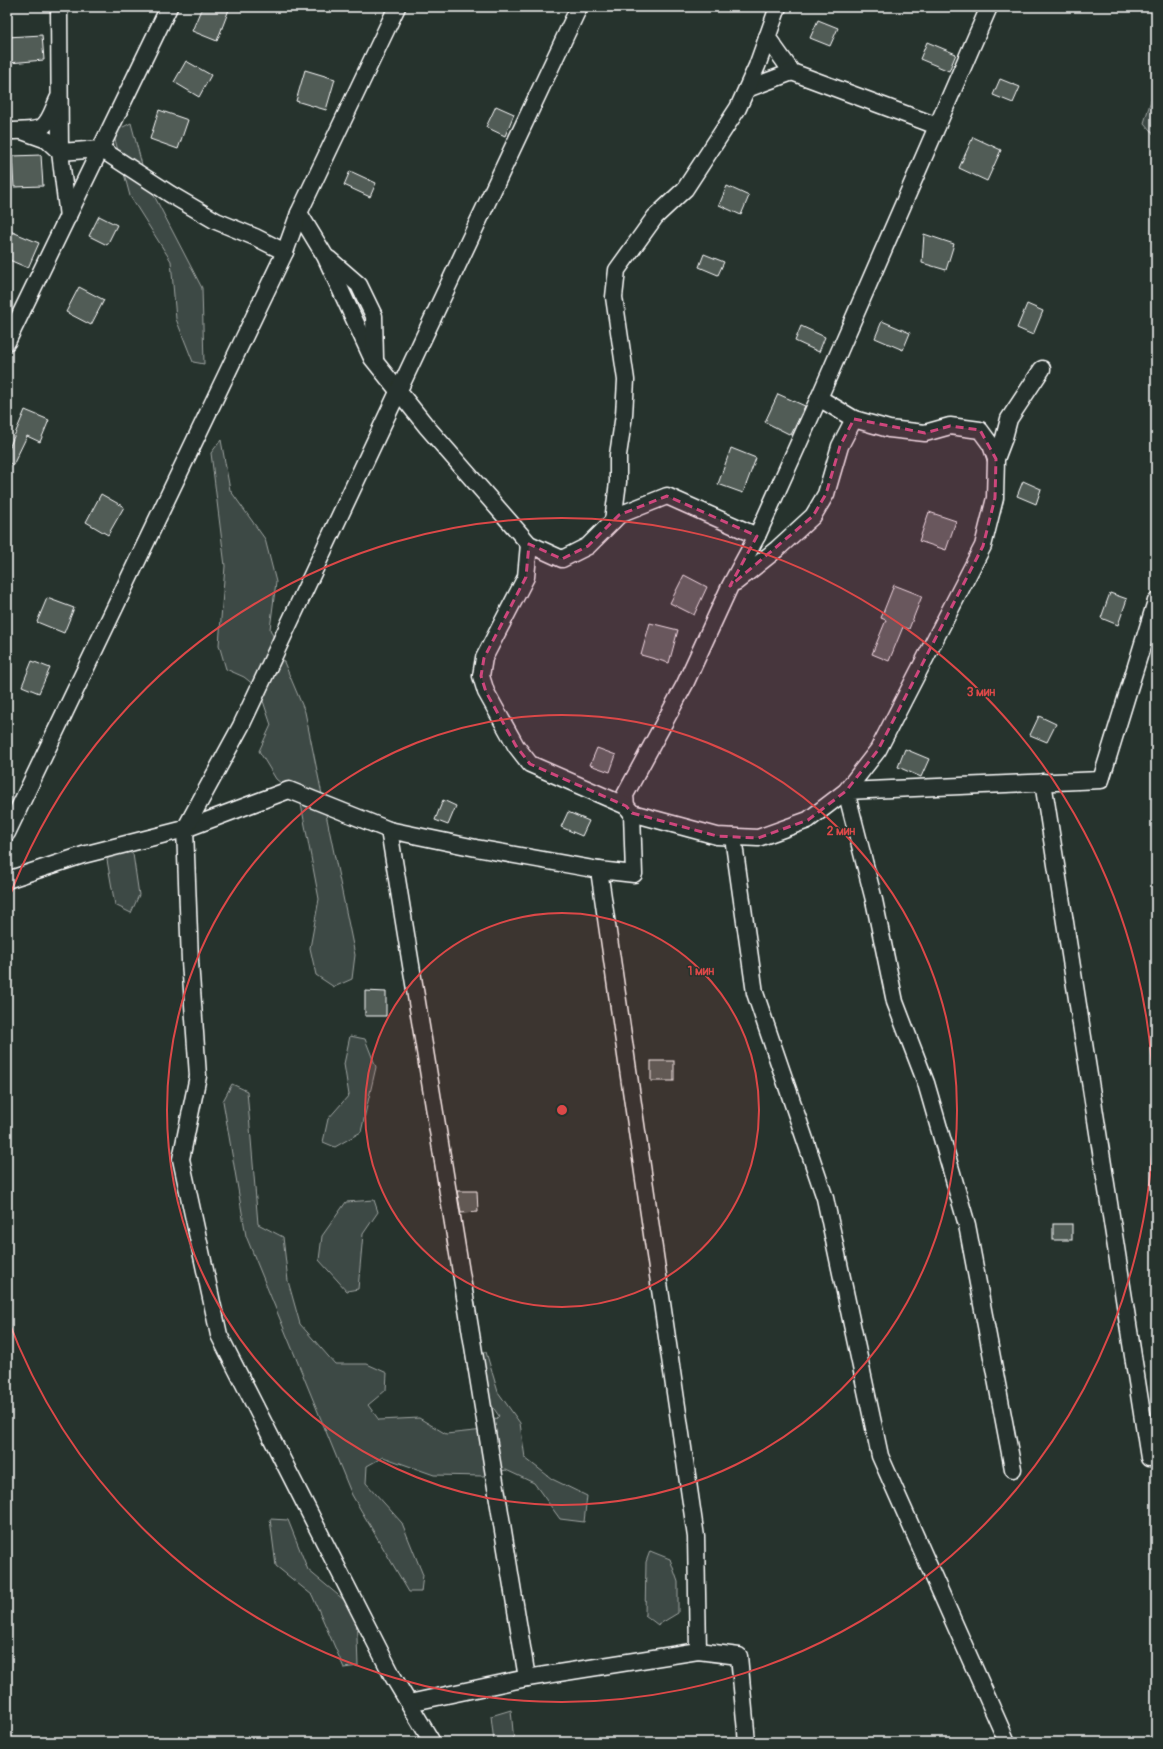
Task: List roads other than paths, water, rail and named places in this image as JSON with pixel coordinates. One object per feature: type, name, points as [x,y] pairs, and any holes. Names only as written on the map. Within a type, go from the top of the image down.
[{"type":"street","points":[[59,7],[60,152],[68,217]]},
{"type":"street","points":[[7,342],[102,149],[169,7]]},
{"type":"street","points":[[7,833],[285,252],[299,213],[397,7]]},
{"type":"street","points":[[432,1742],[392,1675],[219,1335],[181,1159],[198,1076],[190,961],[186,829],[241,726],[579,7]]},
{"type":"street","points":[[613,521],[618,482],[618,455],[624,415],[626,380],[614,297],[617,270],[655,217],[685,189],[738,108],[778,7]]},
{"type":"street","points":[[7,880],[82,855],[186,829],[289,790],[389,830],[476,848],[599,870],[634,874],[629,810],[625,795],[684,684],[730,586],[766,517],[989,7]]},
{"type":"street","points":[[767,37],[792,72],[937,126]]},
{"type":"street","points":[[746,89],[792,72]]},
{"type":"street","points":[[15,131],[42,127],[50,117],[60,96]]},
{"type":"street","points":[[15,131],[48,140],[60,152],[102,149],[170,194],[216,221],[255,237],[285,252]]},
{"type":"street","points":[[299,213],[325,256],[372,358],[427,427],[529,544],[562,558],[588,546],[619,515],[667,496],[757,536]]},
{"type":"street","points":[[529,544],[526,576],[484,658],[481,676],[486,692],[516,746],[530,764],[629,810],[717,836],[758,838],[808,820],[846,790],[878,750],[983,546],[995,498],[996,459],[1009,419],[1042,369]]},
{"type":"street","points":[[819,398],[854,419],[889,429],[925,433],[950,426],[980,430],[998,428],[1009,419]]},
{"type":"street","points":[[730,586],[770,554],[813,516],[826,494],[840,446],[854,419]]},
{"type":"street","points":[[980,430],[991,445],[996,459]]},
{"type":"street","points":[[766,517],[770,554]]},
{"type":"street","points":[[846,790],[1101,780],[1156,601]]},
{"type":"street","points":[[1043,782],[1149,1458]]},
{"type":"street","points":[[846,790],[874,900],[895,1002],[926,1083],[966,1225],[1013,1469]]},
{"type":"street","points":[[389,830],[527,1678]]},
{"type":"street","points":[[733,837],[755,993],[825,1198],[880,1456],[1007,1742]]},
{"type":"street","points":[[599,870],[696,1537],[698,1652]]},
{"type":"street","points":[[409,1703],[527,1678],[698,1652],[739,1656],[747,1742]]}]
